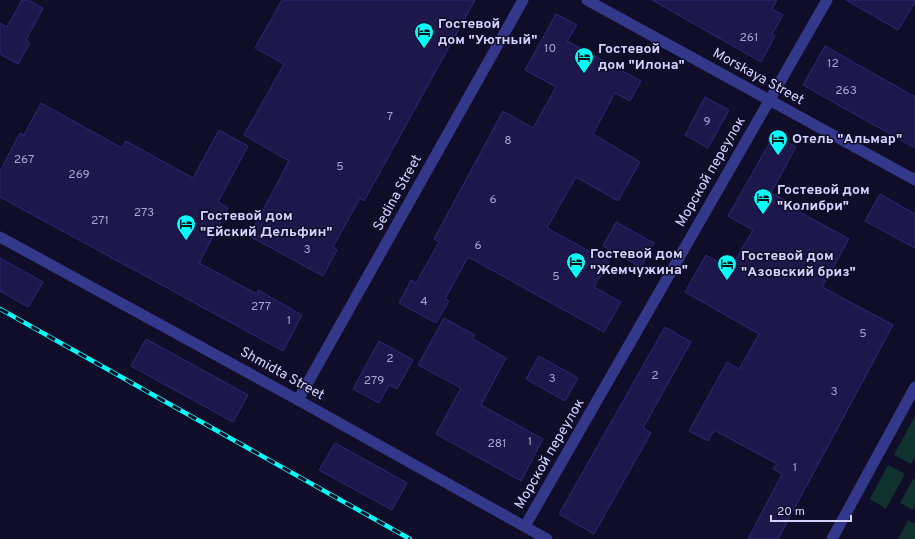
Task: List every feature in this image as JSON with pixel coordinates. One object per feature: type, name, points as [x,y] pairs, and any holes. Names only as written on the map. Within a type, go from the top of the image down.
[{"type":"street","name":"Sedina Street","points":[[298,400],[523,0]]},
{"type":"street","name":"Morskaya Street","points":[[587,0],[915,180]]},
{"type":"street","name":"Морской переулок","points":[[526,526],[827,0]]},
{"type":"street","name":"Shmidta Street","points":[[0,238],[298,400],[547,539]]},
{"type":"street","points":[[832,539],[915,387]]},
{"type":"green space","points":[[915,416],[915,456],[911,464],[894,455]]},
{"type":"green space","points":[[888,465],[905,474],[886,509],[870,499]]},
{"type":"green space","points":[[913,479],[915,480],[915,505],[913,510],[900,503]]},
{"type":"green space","points":[[908,520],[915,524],[915,539],[898,539]]},
{"type":"building","points":[[22,0],[28,0],[43,8],[26,40],[30,43],[18,64],[0,54],[0,23],[7,27]]},
{"type":"building","points":[[282,0],[475,0],[364,201],[360,198],[333,247],[337,250],[323,276],[249,236],[289,161],[244,135],[284,64],[255,48]]},
{"type":"building","points":[[652,0],[777,0],[772,9],[783,15],[772,34],[775,36],[761,62]]},
{"type":"building","points":[[846,0],[915,0],[915,2],[898,30]]},
{"type":"building","points":[[556,14],[577,25],[567,41],[641,81],[630,101],[615,93],[593,134],[640,162],[618,201],[576,177],[547,228],[609,262],[594,287],[621,302],[604,332],[468,257],[445,299],[449,301],[436,323],[399,303],[411,280],[416,283],[439,242],[434,239],[503,111],[533,128],[556,87],[525,70]]},
{"type":"building","points":[[825,46],[915,97],[915,148],[803,85]]},
{"type":"building","points":[[705,97],[729,110],[708,148],[685,135]]},
{"type":"building","points":[[41,103],[122,148],[126,141],[193,178],[219,130],[248,146],[218,202],[228,208],[199,263],[257,294],[258,290],[302,315],[283,351],[0,197],[0,171],[20,133],[24,135]]},
{"type":"building","points":[[774,135],[796,147],[771,193],[787,201],[785,204],[849,239],[822,287],[893,325],[778,539],[748,539],[782,474],[773,469],[777,464],[714,430],[708,441],[689,431],[727,362],[739,369],[759,334],[685,292],[706,255],[730,269],[753,230],[728,216]]},
{"type":"building","points":[[880,194],[915,214],[915,248],[865,221]]},
{"type":"building","points":[[616,222],[654,243],[641,267],[603,246]]},
{"type":"building","points":[[0,258],[43,282],[28,307],[0,291]]},
{"type":"building","points":[[444,318],[475,335],[473,339],[506,358],[481,405],[543,439],[521,481],[436,434],[461,388],[418,365]]},
{"type":"building","points":[[665,327],[691,342],[643,428],[651,433],[594,534],[559,514]]},
{"type":"building","points":[[146,339],[248,395],[233,422],[131,366]]},
{"type":"building","points":[[379,341],[413,360],[397,389],[389,385],[379,403],[353,389]]},
{"type":"building","points":[[539,356],[578,378],[565,401],[526,379]]},
{"type":"building","points":[[335,443],[407,483],[392,510],[319,470]]},
{"type":"railway","points":[[0,309],[410,539]]},
{"type":"place","name":"Гостевой дом \"Уютный\"","points":[[424,49]]},
{"type":"place","name":"Гостевой дом \"Илона\"","points":[[584,74]]},
{"type":"place","name":"Отель \"Альмар\"","points":[[778,156]]},
{"type":"place","name":"Гостевой дом \"Колибри\"","points":[[763,215]]},
{"type":"place","name":"Гостевой дом \"Ейский Дельфин\"","points":[[186,241]]},
{"type":"place","name":"Гостевой дом \"Жемчужина\"","points":[[576,279]]},
{"type":"place","name":"Гостевой дом \"Азовский бриз\"","points":[[727,281]]}]
